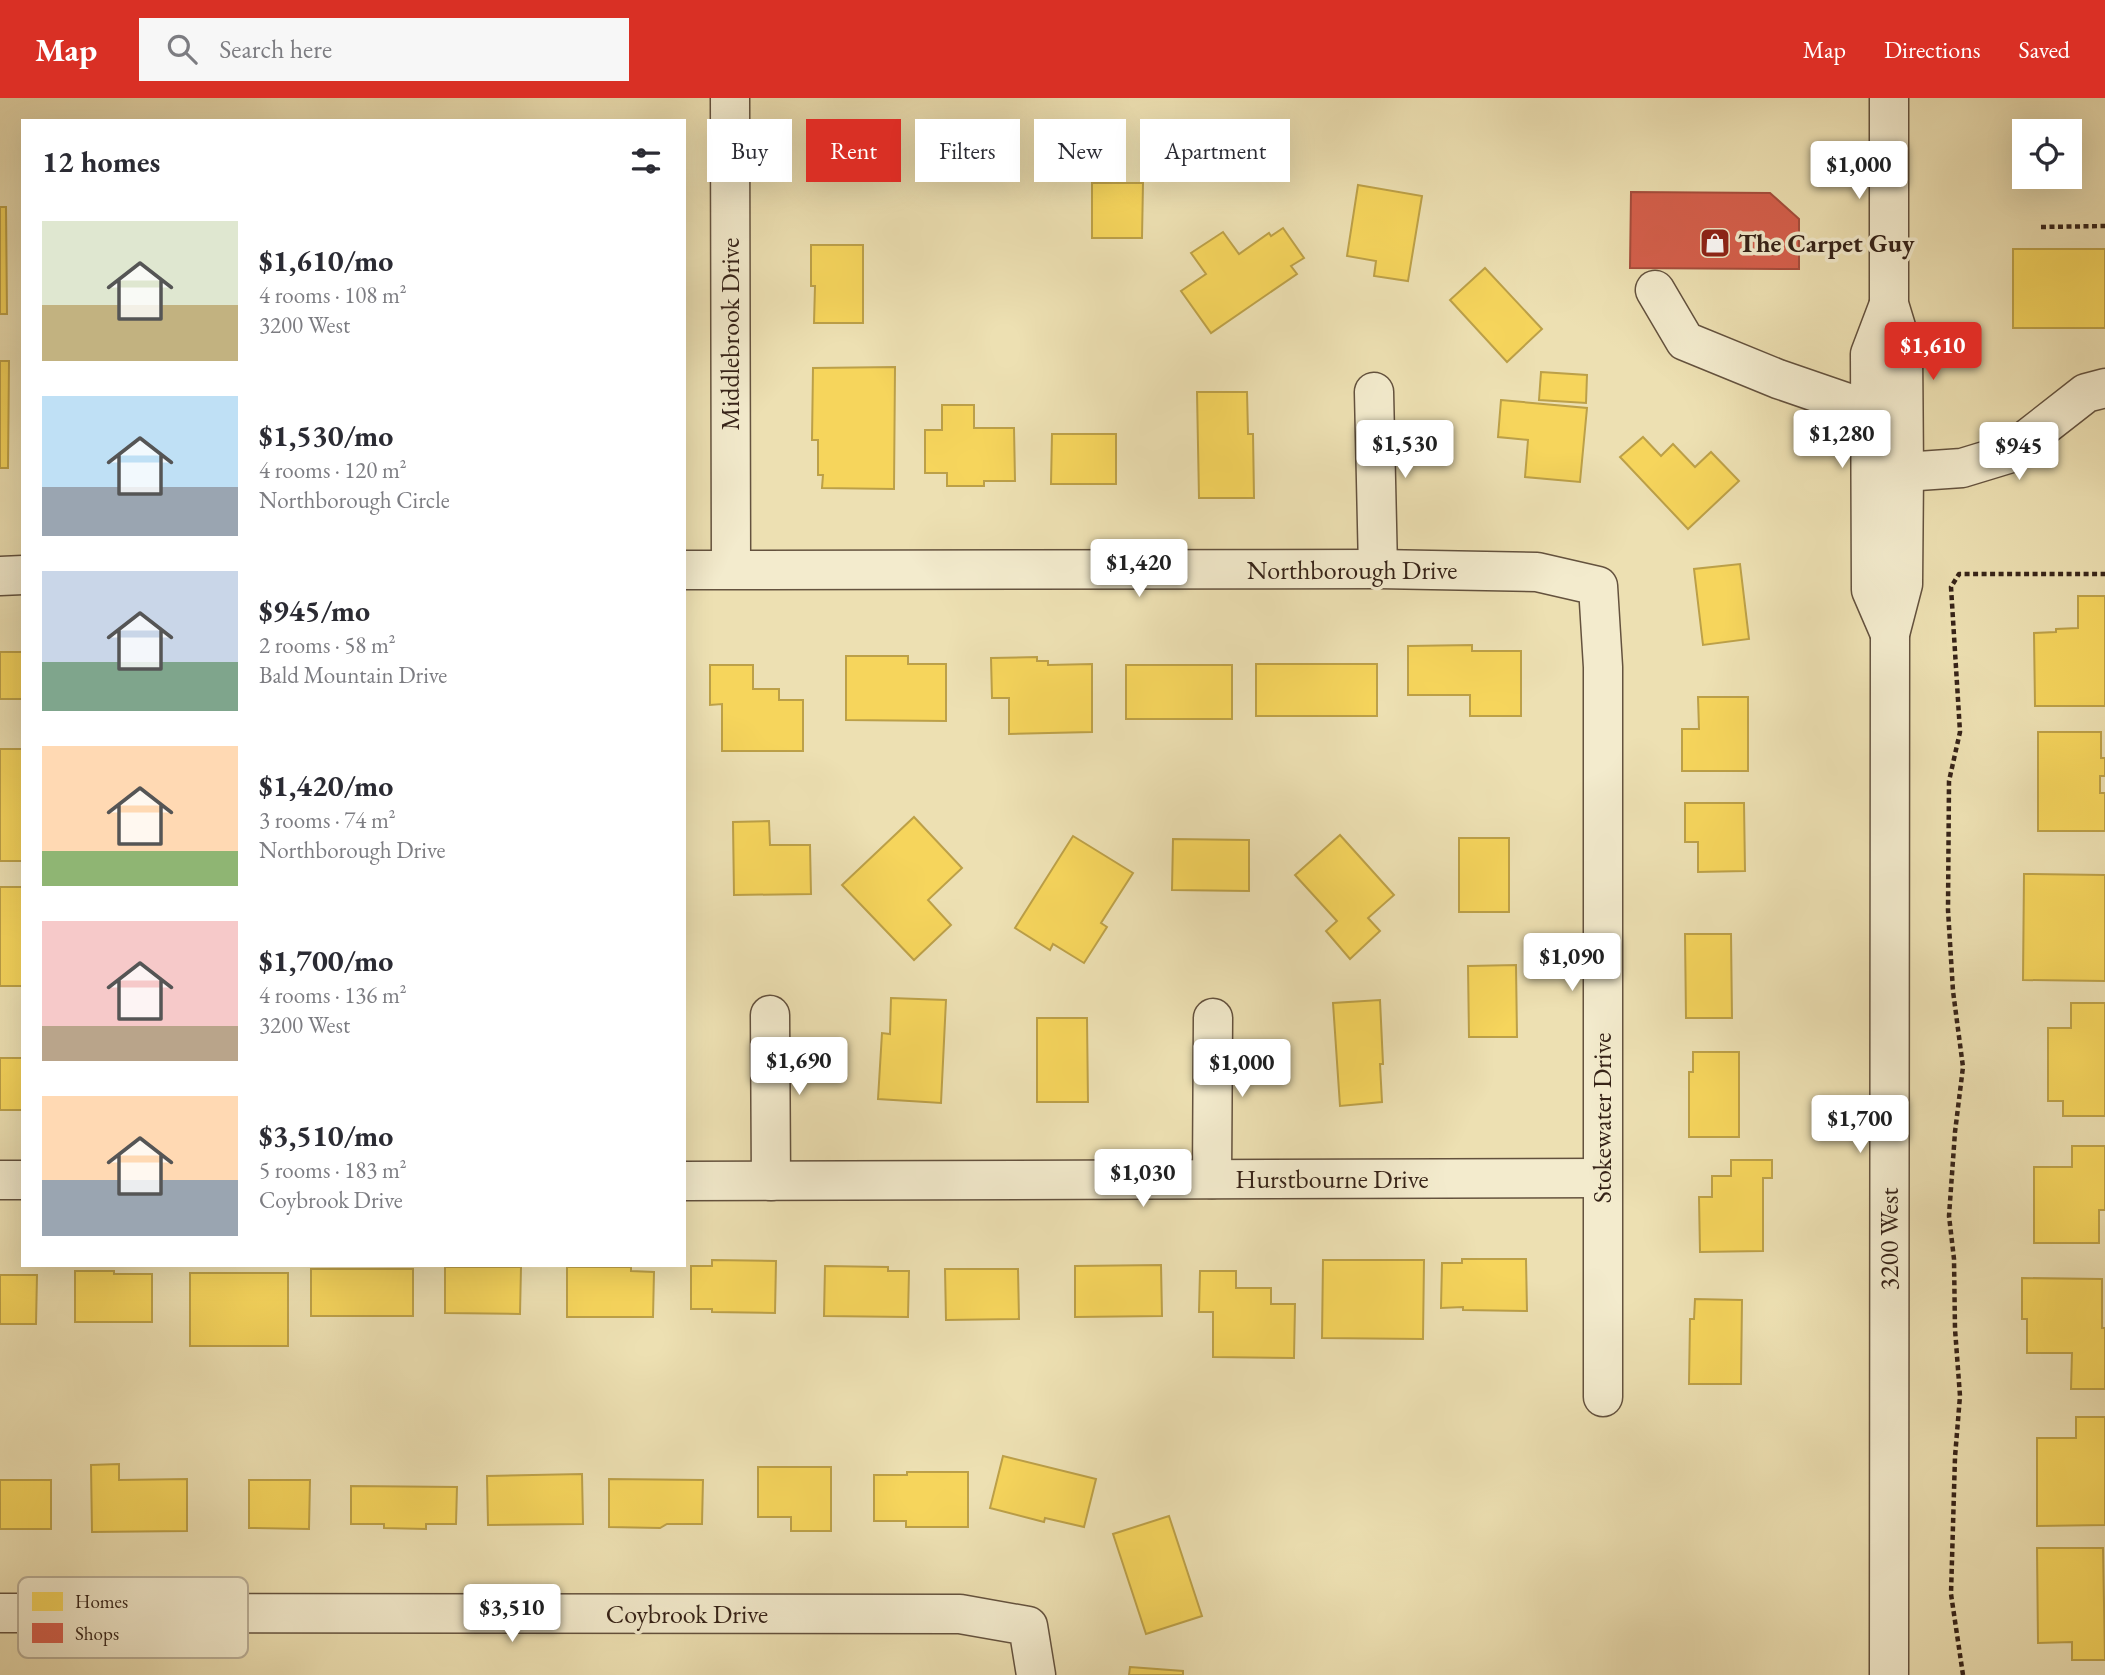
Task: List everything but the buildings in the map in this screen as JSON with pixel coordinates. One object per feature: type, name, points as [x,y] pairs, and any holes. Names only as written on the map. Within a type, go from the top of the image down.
[{"type":"street","name":"Middlebrook Drive","points":[[730,98],[732,569]]},
{"type":"street","name":"3200 West","points":[[1889,98],[1889,303],[1903,350],[1904,472],[1903,584],[1890,635],[1889,1675]]},
{"type":"street","points":[[1655,290],[1685,341],[1778,379],[1871,411]]},
{"type":"street","name":"3200 West","points":[[1889,303],[1870,354],[1871,590],[1890,635]]},
{"type":"street","points":[[1904,472],[1962,468],[2008,454],[2086,393],[2105,388]]},
{"type":"street","points":[[1374,392],[1378,569]]},
{"type":"street","name":"Northborough Drive","points":[[686,570],[1378,569],[1537,572],[1598,586]]},
{"type":"street","points":[[0,576],[21,575]]},
{"type":"street","name":"Stokewater Drive","points":[[1598,586],[1602,667],[1602,1397]]},
{"type":"street","points":[[770,1015],[771,1181]]},
{"type":"street","points":[[1212,1179],[1213,1018]]},
{"type":"street","name":"Hurstbourne Drive","points":[[686,1181],[1602,1178]]},
{"type":"street","points":[[0,1180],[21,1180]]},
{"type":"street","name":"Coybrook Drive","points":[[0,1613],[18,1613]]},
{"type":"street","name":"Coybrook Drive","points":[[248,1613],[960,1614],[1028,1626],[1036,1675]]},
{"type":"path","points":[[2041,227],[2105,226]]},
{"type":"path","points":[[1963,1675],[1951,1594],[1955,1457],[1960,1396],[1954,1259],[1949,1216],[1963,1067],[1953,992],[1948,910],[1949,781],[1960,732],[1951,587],[1959,574],[2105,574]]},
{"type":"place","name":"The Carpet Guy","points":[[1715,243]]}]
